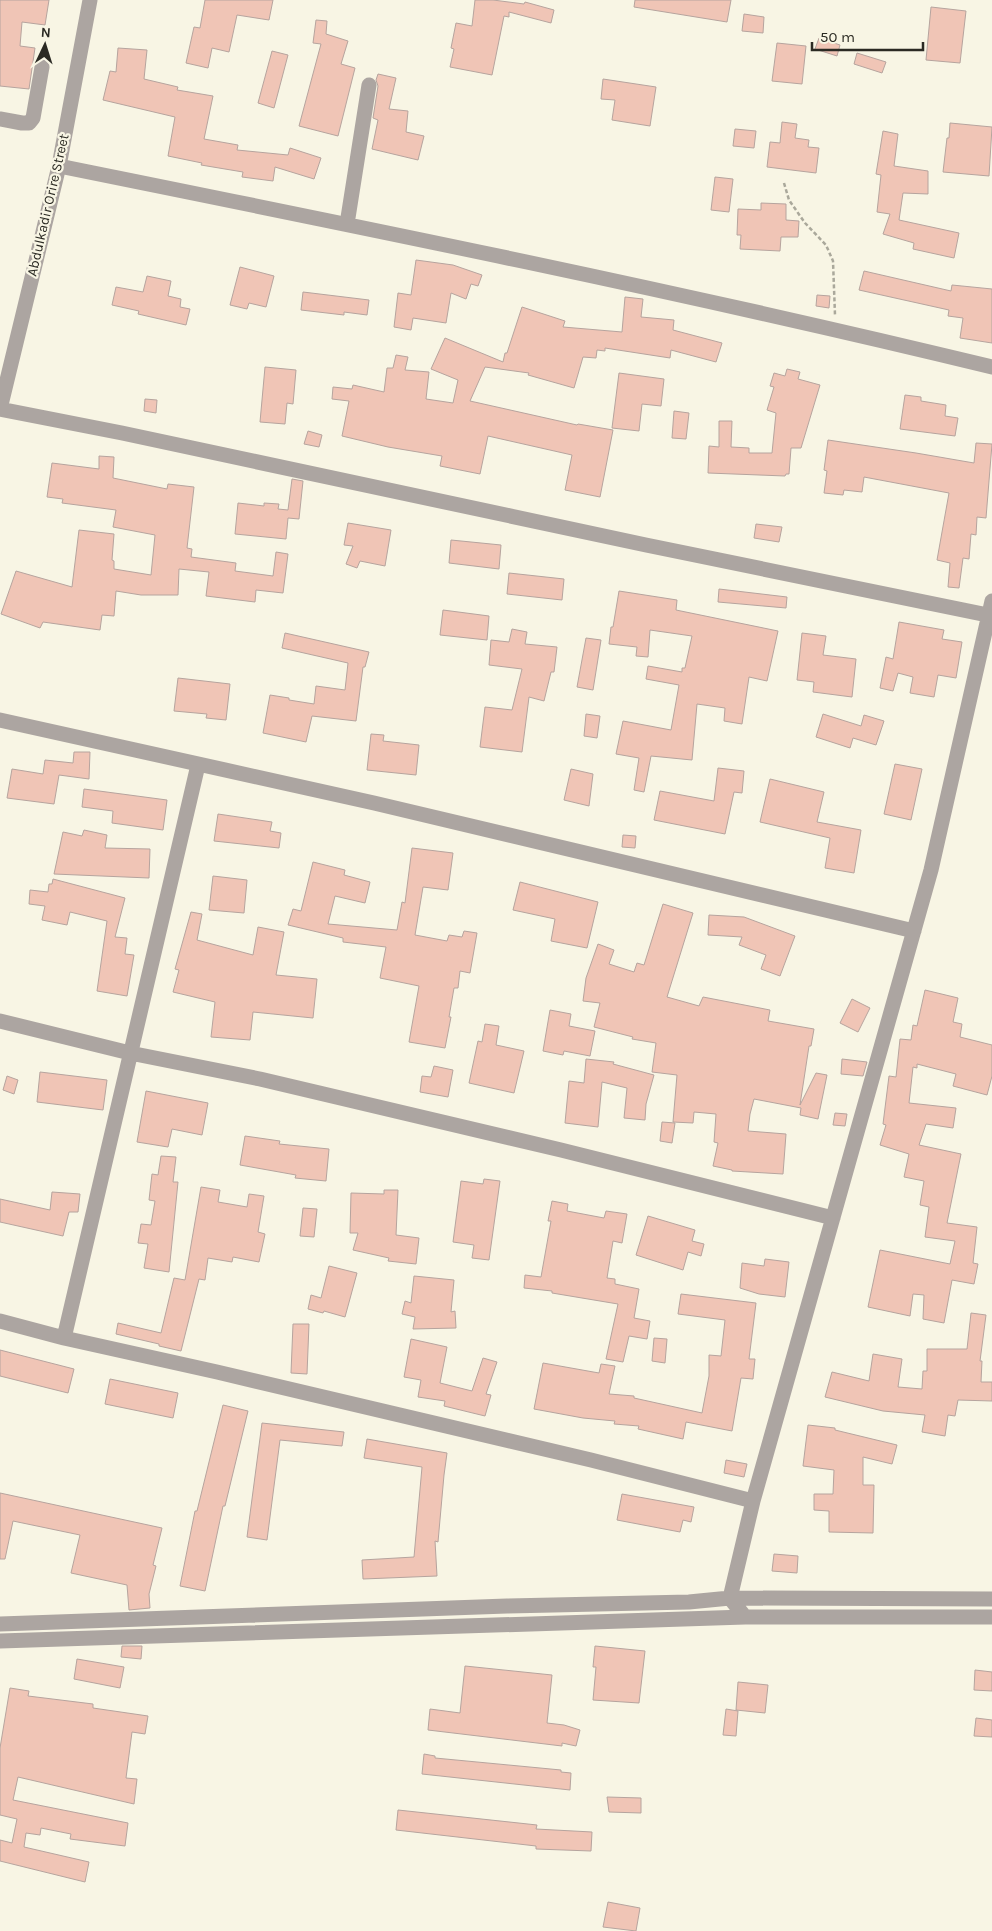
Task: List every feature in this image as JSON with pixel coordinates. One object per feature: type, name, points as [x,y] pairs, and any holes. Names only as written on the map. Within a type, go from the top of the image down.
[{"type":"street","name":"Abdulkadir Orire Street","points":[[0,409],[59,166],[90,0]]},
{"type":"street","points":[[0,119],[29,123],[33,118],[42,67]]},
{"type":"street","points":[[347,224],[369,85]]},
{"type":"street","points":[[59,166],[545,265],[836,329],[992,367]]},
{"type":"street","points":[[0,409],[122,433],[636,543],[991,610],[931,870],[834,1218],[778,1408],[730,1598]]},
{"type":"street","points":[[0,720],[374,803],[914,931]]},
{"type":"street","points":[[64,1338],[198,765]]},
{"type":"street","points":[[0,1022],[130,1053],[270,1081],[561,1150],[834,1218]]},
{"type":"street","points":[[0,1321],[64,1338],[591,1460],[753,1501]]},
{"type":"street","points":[[730,1598],[745,1616]]},
{"type":"street","points":[[0,1624],[506,1606],[688,1602],[730,1598],[992,1599]]},
{"type":"street","points":[[0,1641],[745,1616],[992,1617]]},
{"type":"path","points":[[784,184],[788,200],[805,223],[826,245],[833,261],[836,329]]},
{"type":"building","points":[[0,0],[49,0],[45,25],[22,22],[20,46],[35,48],[29,89],[0,86]]},
{"type":"building","points":[[205,0],[273,0],[269,20],[237,15],[229,52],[212,48],[208,68],[186,63],[194,27],[200,28]]},
{"type":"building","points":[[475,0],[524,4],[525,2],[554,10],[551,23],[509,12],[509,17],[504,16],[492,75],[450,67],[454,49],[451,48],[456,23],[472,26]]},
{"type":"building","points":[[635,0],[731,0],[727,22],[634,7]]},
{"type":"building","points":[[931,7],[966,11],[960,63],[926,60]]},
{"type":"building","points":[[744,14],[764,17],[763,33],[742,31]]},
{"type":"building","points":[[316,20],[327,21],[326,34],[348,41],[341,64],[355,68],[338,136],[299,126],[321,44],[313,43]]},
{"type":"building","points":[[819,38],[840,45],[837,56],[815,49]]},
{"type":"building","points":[[777,43],[806,46],[802,84],[772,81]]},
{"type":"building","points":[[118,48],[147,50],[144,79],[178,87],[177,90],[213,96],[204,139],[238,145],[237,150],[288,155],[290,148],[321,158],[314,179],[275,167],[273,181],[242,177],[243,172],[201,165],[202,163],[168,156],[175,117],[103,100],[110,71],[116,72]]},
{"type":"building","points":[[272,51],[288,55],[274,108],[258,103]]},
{"type":"building","points":[[857,53],[886,62],[882,73],[854,64]]},
{"type":"building","points":[[378,74],[396,78],[389,109],[408,111],[406,132],[424,136],[418,160],[372,149],[378,120],[373,118]]},
{"type":"building","points":[[603,79],[656,87],[650,126],[612,120],[615,100],[601,99]]},
{"type":"building","points":[[782,122],[797,124],[795,138],[809,140],[808,147],[819,148],[816,173],[767,167],[770,142],[780,143]]},
{"type":"building","points":[[950,123],[992,127],[989,176],[943,172]]},
{"type":"building","points":[[735,129],[756,131],[754,148],[733,146]]},
{"type":"building","points":[[883,131],[898,134],[894,166],[928,171],[928,194],[903,193],[899,220],[959,233],[954,258],[913,249],[914,243],[883,234],[890,214],[877,212],[881,175],[876,174]]},
{"type":"building","points":[[715,177],[733,179],[729,212],[711,210]]},
{"type":"building","points":[[761,203],[786,204],[786,220],[799,221],[798,237],[781,237],[780,251],[740,249],[741,235],[737,235],[738,209],[761,210]]},
{"type":"building","points":[[416,260],[453,265],[482,275],[478,286],[471,284],[466,299],[451,293],[446,323],[413,318],[411,330],[394,327],[398,293],[411,295]]},
{"type":"building","points":[[240,267],[274,276],[266,307],[249,303],[247,309],[230,305]]},
{"type":"building","points":[[864,271],[951,291],[952,285],[992,289],[992,343],[960,338],[963,318],[948,316],[949,310],[859,290]]},
{"type":"building","points":[[147,276],[171,281],[168,296],[181,299],[180,307],[190,309],[186,325],[138,314],[139,311],[112,305],[116,287],[143,292]]},
{"type":"building","points":[[303,292],[369,300],[367,315],[344,312],[344,315],[301,310]]},
{"type":"building","points":[[817,295],[830,296],[829,308],[816,306]]},
{"type":"building","points":[[625,297],[643,299],[641,317],[674,320],[673,330],[722,343],[716,362],[671,350],[670,358],[605,348],[605,351],[597,350],[596,358],[583,357],[574,388],[528,375],[529,373],[485,367],[470,401],[577,425],[613,430],[600,497],[565,490],[572,455],[488,436],[480,474],[440,466],[442,456],[388,447],[342,436],[349,401],[332,399],[333,387],[352,389],[353,385],[384,392],[387,368],[393,368],[396,355],[408,357],[405,370],[429,372],[426,399],[453,403],[458,380],[431,369],[445,338],[503,362],[522,307],[565,321],[563,327],[622,332]]},
{"type":"building","points":[[265,367],[296,370],[293,404],[287,403],[285,424],[260,422]]},
{"type":"building","points":[[787,369],[800,372],[798,379],[820,385],[801,448],[791,448],[789,474],[785,476],[708,473],[709,446],[719,447],[719,421],[732,421],[731,447],[749,448],[749,453],[772,453],[776,413],[767,410],[774,387],[770,386],[774,373],[785,376]]},
{"type":"building","points":[[619,373],[664,379],[661,406],[642,404],[639,431],[612,428]]},
{"type":"building","points":[[905,395],[921,397],[921,401],[946,405],[945,416],[958,418],[955,436],[900,429]]},
{"type":"building","points":[[145,399],[157,400],[156,413],[144,411]]},
{"type":"building","points":[[674,411],[689,413],[686,439],[672,438]]},
{"type":"building","points":[[308,431],[322,435],[319,447],[304,444]]},
{"type":"building","points":[[828,440],[974,463],[976,443],[992,444],[986,518],[977,517],[976,535],[971,534],[969,559],[963,558],[959,588],[948,587],[950,563],[937,560],[949,493],[864,477],[862,492],[844,490],[843,495],[824,493],[827,471],[824,470]]},
{"type":"building","points":[[99,456],[114,457],[113,478],[167,489],[168,484],[194,487],[187,548],[192,549],[191,557],[236,563],[235,571],[273,576],[276,552],[288,554],[283,593],[256,590],[255,602],[206,596],[209,572],[179,569],[178,595],[141,595],[116,591],[114,616],[102,615],[100,630],[43,622],[40,628],[1,614],[16,571],[72,587],[79,530],[114,534],[112,560],[114,561],[114,569],[151,575],[155,535],[113,527],[116,510],[62,503],[63,499],[47,497],[52,463],[99,469]]},
{"type":"building","points":[[292,479],[303,481],[299,519],[288,518],[286,539],[235,534],[238,503],[264,506],[264,503],[279,504],[278,509],[288,510]]},
{"type":"building","points":[[348,523],[391,530],[385,566],[360,561],[357,568],[346,564],[353,546],[344,545]]},
{"type":"building","points":[[756,524],[782,527],[779,542],[754,538]]},
{"type":"building","points":[[451,540],[501,545],[499,569],[449,563]]},
{"type":"building","points":[[509,573],[564,579],[562,600],[507,594]]},
{"type":"building","points":[[719,589],[787,597],[786,608],[718,602]]},
{"type":"building","points":[[619,591],[677,600],[676,610],[778,631],[767,681],[749,677],[742,724],[724,721],[725,708],[697,704],[692,760],[651,756],[644,792],[634,790],[639,758],[616,754],[623,721],[671,730],[679,685],[646,679],[648,666],[682,672],[682,668],[685,668],[692,636],[650,630],[648,657],[636,656],[637,647],[609,644]]},
{"type":"building","points":[[443,610],[489,616],[487,640],[440,635]]},
{"type":"building","points":[[899,622],[944,630],[942,639],[962,642],[956,678],[938,675],[934,697],[910,693],[913,677],[898,673],[893,691],[880,688],[886,657],[893,659]]},
{"type":"building","points":[[512,629],[527,632],[525,644],[557,647],[554,672],[551,672],[544,701],[529,697],[522,752],[480,747],[485,707],[512,710],[522,669],[489,665],[491,640],[509,642]]},
{"type":"building","points":[[285,633],[369,652],[365,667],[363,667],[356,721],[312,716],[306,742],[263,733],[270,695],[314,704],[316,686],[345,690],[348,663],[282,648]]},
{"type":"building","points":[[802,633],[826,636],[823,655],[856,659],[852,697],[813,692],[814,682],[797,680]]},
{"type":"building","points":[[586,638],[601,640],[593,690],[577,687]]},
{"type":"building","points":[[178,678],[230,684],[226,720],[206,718],[207,714],[174,711]]},
{"type":"building","points":[[586,714],[600,716],[597,738],[584,736]]},
{"type":"building","points":[[823,714],[861,726],[864,715],[884,721],[876,745],[853,738],[850,748],[816,737]]},
{"type":"building","points":[[371,734],[384,735],[383,741],[419,745],[416,775],[367,770]]},
{"type":"building","points":[[74,752],[90,752],[89,779],[59,775],[54,804],[7,798],[12,769],[43,774],[45,760],[73,763]]},
{"type":"building","points":[[895,764],[922,769],[911,820],[884,814]]},
{"type":"building","points":[[718,768],[744,771],[742,793],[734,792],[725,834],[654,820],[660,791],[714,801]]},
{"type":"building","points":[[571,769],[593,774],[589,806],[564,800]]},
{"type":"building","points":[[770,779],[824,792],[817,822],[861,830],[854,873],[825,868],[830,838],[760,822]]},
{"type":"building","points":[[84,789],[167,800],[163,830],[112,823],[113,811],[82,807]]},
{"type":"building","points":[[218,814],[272,822],[270,831],[281,833],[279,848],[214,841]]},
{"type":"building","points":[[84,830],[107,835],[105,848],[150,849],[149,878],[54,874],[63,832],[82,836]]},
{"type":"building","points":[[623,835],[636,836],[635,848],[622,847]]},
{"type":"building","points":[[412,848],[453,853],[448,890],[423,887],[415,935],[447,941],[449,935],[462,937],[464,931],[477,933],[470,973],[460,971],[458,988],[454,988],[445,1048],[409,1042],[419,986],[380,978],[386,947],[343,942],[343,938],[288,925],[293,909],[301,911],[313,862],[345,870],[344,875],[370,882],[365,903],[335,896],[328,924],[397,930],[402,902],[405,903]]},
{"type":"building","points":[[213,876],[247,880],[244,913],[209,910]]},
{"type":"building","points":[[53,879],[125,898],[115,937],[127,938],[125,954],[134,955],[127,996],[97,991],[107,921],[70,912],[67,925],[42,920],[45,906],[29,904],[30,890],[48,892],[49,884],[52,884]]},
{"type":"building","points":[[520,882],[598,902],[587,948],[551,941],[555,919],[513,910]]},
{"type":"building","points":[[663,904],[693,913],[667,997],[699,1006],[703,997],[770,1010],[768,1021],[814,1029],[811,1046],[809,1046],[800,1105],[816,1073],[827,1075],[818,1119],[800,1115],[801,1108],[754,1099],[750,1114],[748,1131],[786,1134],[783,1174],[732,1171],[713,1166],[718,1143],[714,1142],[716,1114],[694,1112],[693,1123],[673,1122],[677,1075],[652,1072],[656,1043],[632,1039],[633,1037],[594,1027],[600,1003],[583,1001],[586,978],[598,944],[614,950],[609,964],[634,972],[637,963],[644,965]]},
{"type":"building","points":[[191,912],[202,914],[197,940],[253,955],[258,927],[284,932],[276,975],[317,979],[313,1018],[253,1012],[250,1040],[211,1037],[215,1002],[173,992],[179,970],[175,969]]},
{"type":"building","points":[[709,915],[744,917],[795,936],[780,976],[761,969],[766,955],[739,945],[742,937],[708,935]]},
{"type":"building","points":[[925,990],[958,998],[953,1022],[962,1024],[960,1037],[992,1045],[992,1076],[987,1095],[953,1086],[956,1074],[917,1064],[917,1068],[913,1067],[909,1103],[956,1108],[953,1128],[926,1124],[919,1145],[961,1154],[947,1223],[977,1227],[973,1263],[978,1264],[974,1284],[952,1280],[944,1323],[923,1319],[924,1295],[913,1294],[910,1316],[868,1307],[880,1250],[950,1264],[955,1241],[925,1237],[929,1207],[920,1205],[924,1181],[904,1177],[909,1154],[880,1145],[886,1125],[883,1124],[889,1076],[896,1077],[900,1039],[911,1040],[913,1025],[917,1026]]},
{"type":"building","points":[[852,999],[870,1008],[858,1032],[840,1023]]},
{"type":"building","points":[[550,1010],[571,1014],[569,1026],[595,1031],[590,1056],[564,1051],[563,1055],[543,1051]]},
{"type":"building","points":[[485,1024],[499,1026],[496,1045],[524,1051],[514,1093],[469,1083],[478,1041],[482,1042]]},
{"type":"building","points":[[586,1059],[614,1062],[613,1064],[654,1075],[646,1104],[645,1120],[624,1118],[627,1088],[602,1082],[598,1127],[565,1123],[569,1081],[584,1083]]},
{"type":"building","points":[[842,1059],[867,1062],[863,1076],[841,1074]]},
{"type":"building","points":[[434,1066],[453,1070],[448,1097],[420,1092],[422,1076],[431,1077]]},
{"type":"building","points":[[40,1072],[107,1080],[103,1110],[37,1102]]},
{"type":"building","points":[[7,1076],[18,1080],[14,1094],[3,1090]]},
{"type":"building","points":[[146,1091],[208,1103],[202,1135],[172,1129],[168,1147],[137,1142]]},
{"type":"building","points":[[835,1113],[847,1114],[845,1126],[833,1125]]},
{"type":"building","points":[[662,1122],[675,1123],[672,1143],[660,1141]]},
{"type":"building","points":[[245,1136],[280,1141],[279,1144],[329,1149],[326,1181],[295,1178],[296,1175],[240,1165]]},
{"type":"building","points":[[161,1156],[176,1157],[173,1182],[178,1182],[169,1272],[144,1268],[148,1244],[138,1243],[141,1224],[151,1225],[155,1201],[149,1200],[152,1174],[158,1175]]},
{"type":"building","points":[[484,1179],[500,1181],[489,1260],[472,1258],[474,1245],[453,1242],[461,1181],[483,1184]]},
{"type":"building","points":[[201,1187],[220,1190],[218,1202],[247,1207],[249,1194],[264,1196],[258,1232],[265,1234],[259,1262],[233,1257],[232,1262],[208,1258],[205,1280],[199,1279],[181,1351],[116,1334],[118,1323],[161,1333],[174,1278],[185,1280]]},
{"type":"building","points":[[384,1190],[398,1190],[396,1235],[419,1238],[416,1264],[388,1261],[389,1258],[353,1250],[358,1233],[350,1233],[351,1193],[384,1194]]},
{"type":"building","points":[[52,1192],[80,1194],[78,1212],[69,1212],[63,1236],[0,1222],[0,1199],[50,1210]]},
{"type":"building","points":[[552,1201],[568,1204],[567,1211],[604,1218],[606,1211],[627,1214],[622,1243],[613,1241],[607,1278],[615,1279],[615,1284],[639,1289],[634,1318],[650,1321],[647,1339],[629,1336],[623,1362],[606,1359],[618,1304],[552,1293],[552,1291],[524,1288],[525,1275],[541,1277],[551,1221],[548,1221]]},
{"type":"building","points":[[303,1208],[317,1209],[314,1237],[300,1236]]},
{"type":"building","points":[[648,1216],[695,1230],[692,1241],[704,1244],[701,1256],[688,1252],[683,1270],[636,1255]]},
{"type":"building","points":[[765,1259],[789,1262],[785,1297],[759,1294],[740,1288],[742,1263],[764,1266]]},
{"type":"building","points":[[329,1266],[357,1273],[345,1317],[308,1309],[311,1295],[321,1298]]},
{"type":"building","points":[[414,1276],[454,1280],[451,1312],[455,1311],[456,1328],[413,1329],[415,1317],[402,1314],[405,1301],[411,1303]]},
{"type":"building","points":[[681,1294],[756,1303],[749,1359],[755,1359],[753,1379],[741,1378],[732,1431],[686,1422],[683,1439],[638,1429],[639,1426],[614,1424],[615,1421],[583,1418],[534,1409],[543,1363],[599,1373],[601,1364],[615,1366],[609,1394],[634,1396],[634,1398],[702,1413],[709,1376],[709,1355],[721,1356],[725,1320],[678,1314]]},
{"type":"building","points":[[971,1313],[986,1315],[980,1361],[982,1361],[981,1382],[992,1382],[992,1401],[958,1400],[955,1416],[948,1415],[945,1436],[922,1432],[925,1415],[883,1411],[825,1397],[832,1372],[869,1381],[873,1354],[902,1359],[898,1387],[922,1389],[923,1371],[927,1371],[927,1349],[967,1349]]},
{"type":"building","points":[[293,1324],[309,1324],[307,1374],[291,1373]]},
{"type":"building","points":[[654,1338],[667,1339],[665,1363],[652,1361]]},
{"type":"building","points":[[411,1339],[447,1347],[440,1383],[472,1391],[483,1358],[497,1362],[486,1394],[491,1395],[485,1416],[444,1406],[445,1401],[418,1397],[421,1380],[404,1377]]},
{"type":"building","points":[[0,1350],[74,1369],[68,1393],[0,1376]]},
{"type":"building","points":[[110,1379],[178,1393],[173,1418],[105,1404]]},
{"type":"building","points":[[223,1405],[248,1411],[225,1506],[223,1506],[205,1591],[180,1586],[195,1511],[197,1511]]},
{"type":"building","points":[[262,1423],[344,1432],[342,1446],[280,1440],[267,1540],[247,1537]]},
{"type":"building","points":[[808,1425],[835,1428],[835,1430],[897,1445],[892,1464],[863,1457],[863,1485],[874,1485],[873,1533],[829,1532],[829,1511],[814,1510],[814,1494],[833,1494],[834,1470],[803,1466]]},
{"type":"building","points":[[367,1439],[447,1453],[438,1542],[435,1541],[437,1576],[363,1579],[362,1560],[414,1557],[422,1467],[364,1458]]},
{"type":"building","points":[[726,1460],[747,1464],[744,1477],[724,1473]]},
{"type":"building","points":[[0,1493],[162,1528],[153,1565],[156,1566],[149,1594],[150,1608],[129,1610],[127,1585],[71,1573],[80,1535],[13,1521],[5,1559],[0,1559]]},
{"type":"building","points":[[622,1494],[694,1507],[691,1522],[683,1520],[680,1532],[617,1520]]},
{"type":"building","points":[[774,1554],[798,1556],[797,1573],[772,1571]]},
{"type":"building","points":[[122,1646],[142,1646],[141,1659],[121,1657]]},
{"type":"building","points":[[595,1646],[645,1651],[639,1703],[593,1700],[596,1667],[593,1667]]},
{"type":"building","points":[[77,1659],[124,1667],[120,1688],[74,1679]]},
{"type":"building","points":[[465,1666],[552,1675],[547,1723],[564,1725],[580,1730],[576,1746],[562,1743],[562,1746],[428,1730],[430,1709],[460,1713]]},
{"type":"building","points":[[975,1670],[992,1672],[992,1691],[974,1690]]},
{"type":"building","points":[[738,1682],[768,1685],[765,1713],[736,1710]]},
{"type":"building","points":[[10,1688],[29,1691],[28,1696],[93,1704],[93,1708],[148,1716],[145,1734],[132,1732],[126,1778],[137,1779],[134,1804],[18,1777],[13,1800],[128,1823],[125,1846],[70,1839],[71,1834],[41,1828],[40,1835],[26,1833],[24,1847],[89,1862],[85,1882],[0,1861],[0,1840],[12,1843],[17,1819],[0,1815],[0,1748]]},
{"type":"building","points":[[726,1709],[738,1711],[736,1736],[723,1735]]},
{"type":"building","points":[[976,1718],[992,1720],[992,1737],[974,1736]]},
{"type":"building","points":[[424,1754],[435,1756],[435,1758],[561,1770],[561,1772],[571,1773],[570,1790],[422,1774]]},
{"type":"building","points":[[607,1797],[641,1798],[641,1813],[609,1812]]},
{"type":"building","points":[[398,1810],[537,1825],[536,1829],[592,1832],[591,1851],[536,1849],[536,1846],[396,1830]]},
{"type":"building","points":[[608,1902],[640,1908],[636,1931],[603,1927]]}]
